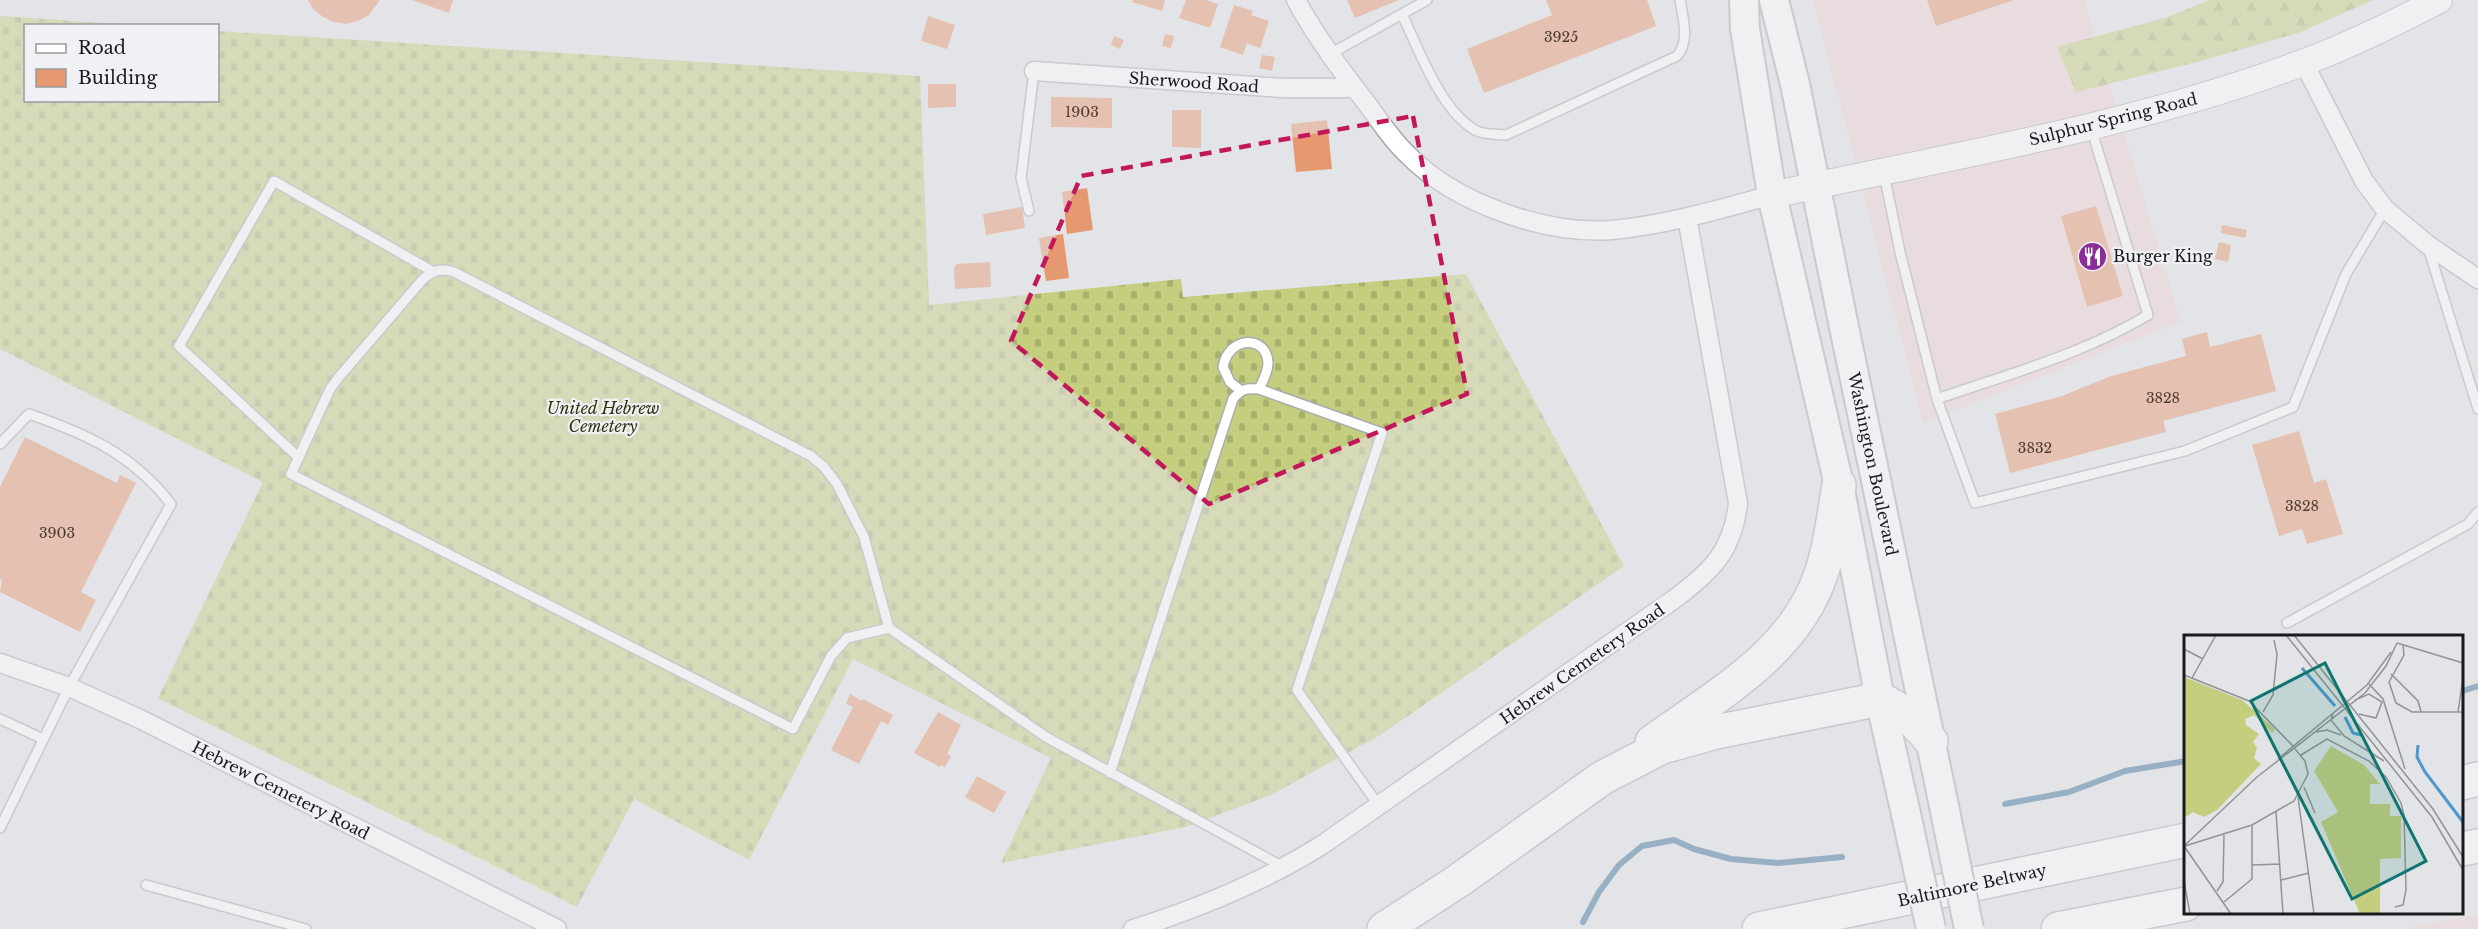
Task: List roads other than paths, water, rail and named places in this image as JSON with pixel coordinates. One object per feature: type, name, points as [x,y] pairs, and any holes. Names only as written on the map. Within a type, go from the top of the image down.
[{"type":"highway","points":[[1384,929],[1458,881],[1760,664],[1789,634],[1809,604],[1823,569],[1839,485]]},
{"type":"highway","points":[[1602,778],[1662,747],[1716,732],[1880,699],[1900,709],[1917,723],[1931,741]]},
{"type":"highway","points":[[2463,783],[2478,779]]},
{"type":"highway","name":"Baltimore Beltway","points":[[1759,929],[2184,840]]},
{"type":"highway","points":[[2463,849],[2478,846]]},
{"type":"highway","points":[[2058,929],[2184,904]]},
{"type":"main road","points":[[1744,0],[1745,29],[1773,195],[1839,485],[1880,699],[1931,929]]},
{"type":"main road","name":"Washington Boulevard","points":[[1774,0],[1796,84],[1969,929]]},
{"type":"main road","name":"Sulphur Spring Road","points":[[1773,195],[2091,127],[2214,94],[2304,63],[2439,0]]},
{"type":"street","points":[[1296,0],[1354,88],[1407,155],[1432,176],[1462,195],[1500,211],[1538,223],[1611,230],[1687,217],[1773,195]]},
{"type":"street","points":[[2304,63],[2364,181],[2385,209],[2428,245],[2478,279]]},
{"type":"street","name":"Sherwood Road","points":[[1034,71],[1283,88],[1354,88]]},
{"type":"street","name":"Hebrew Cemetery Road","points":[[1133,929],[1202,906],[1285,868],[1379,806],[1700,581],[1717,562],[1729,543],[1736,523],[1738,503],[1687,217]]},
{"type":"street","name":"Hebrew Cemetery Road","points":[[0,663],[69,687],[140,719],[557,929]]},
{"type":"lane","points":[[1330,54],[1427,0]]},
{"type":"lane","points":[[1402,14],[1433,81],[1459,118],[1477,132],[1506,135],[1677,56],[1683,49],[1684,25],[1680,0]]},
{"type":"lane","points":[[1029,211],[1021,178],[1034,71]]},
{"type":"lane","points":[[1937,399],[2117,334],[2148,315],[2091,127]]},
{"type":"lane","points":[[1884,172],[1900,252],[1937,399],[1975,503],[2186,451],[2293,407],[2346,274],[2385,209]]},
{"type":"lane","points":[[299,458],[179,346],[274,181],[432,271]]},
{"type":"lane","points":[[2428,245],[2478,409]]},
{"type":"lane","points":[[889,628],[847,638],[831,656],[793,729],[291,474],[330,389],[423,279],[432,271],[442,269],[454,272],[811,456],[824,467],[837,484],[864,537],[889,628],[1046,737],[1285,868]]},
{"type":"lane","points":[[1240,390],[1230,382],[1223,367],[1230,349],[1246,342],[1261,347],[1267,355],[1266,375],[1259,389]]},
{"type":"lane","points":[[1110,773],[1233,399],[1240,390],[1259,389],[1382,434],[1297,690],[1379,806]]},
{"type":"lane","points":[[0,444],[28,414],[59,424],[116,451],[156,485],[171,504],[69,687],[0,828]]},
{"type":"lane","points":[[2287,623],[2468,524],[2478,512]]},
{"type":"lane","points":[[0,719],[43,739]]},
{"type":"lane","points":[[146,885],[306,929]]},
{"type":"waterway","points":[[2463,691],[2478,686]]},
{"type":"waterway","points":[[2005,804],[2069,792],[2125,771],[2184,761]]},
{"type":"waterway","points":[[1583,922],[1599,892],[1619,865],[1642,846],[1674,840],[1694,849],[1731,859],[1778,863],[1842,857]]},
{"type":"place","name":"Burger King","points":[[2092,256]]},
{"type":"park label","name":"United Hebrew Cemetery","points":[[603,417]]}]
